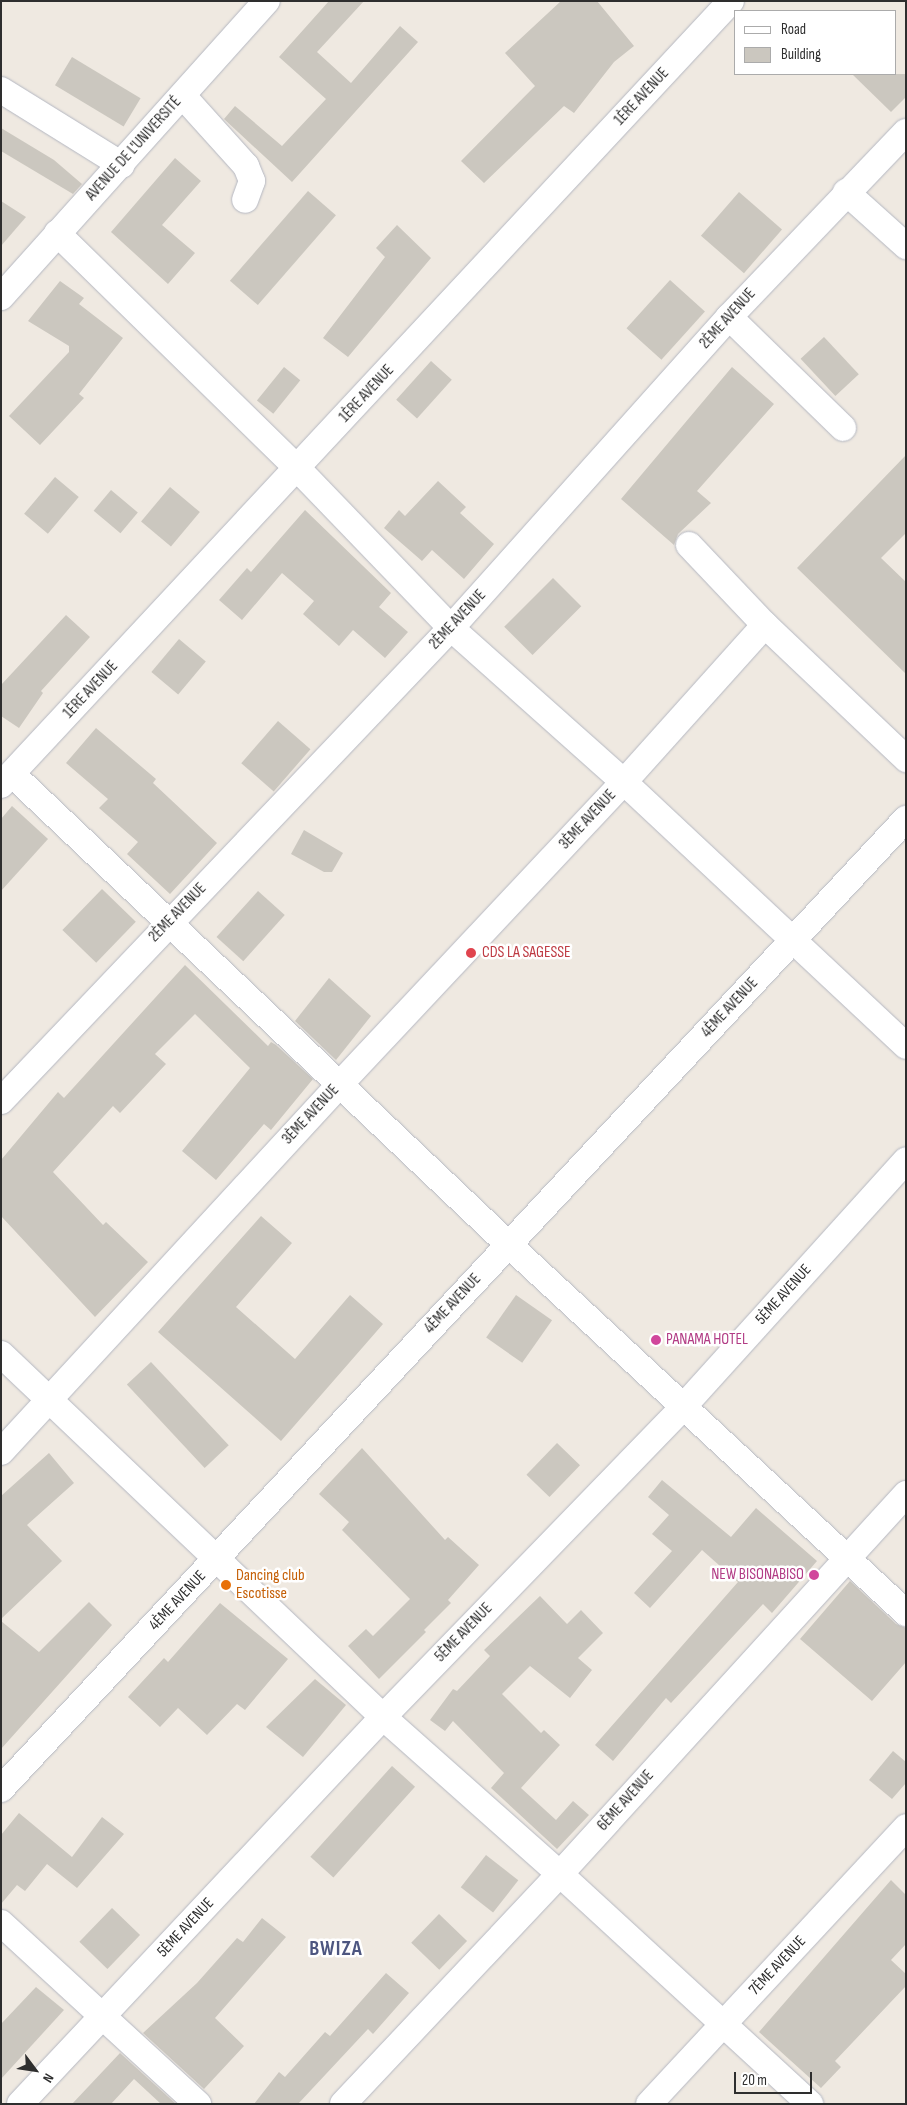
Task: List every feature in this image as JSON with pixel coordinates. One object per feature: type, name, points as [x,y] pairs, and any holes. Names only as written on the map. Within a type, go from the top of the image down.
[{"type":"street","name":"AVENUE DE L'UNIVERSITÉ","points":[[1,297],[57,233],[122,165],[267,1]]},
{"type":"street","name":"1ÈRE AVENUE","points":[[7,779],[298,469],[731,1]]},
{"type":"street","points":[[1,90],[122,165]]},
{"type":"street","points":[[183,96],[246,166],[252,181],[245,200]]},
{"type":"street","name":"2ÈME AVENUE","points":[[1,1101],[452,628],[729,317],[846,192],[906,132]]},
{"type":"street","points":[[846,192],[906,246]]},
{"type":"street","points":[[57,233],[298,469],[452,628],[624,782],[792,942],[906,1046]]},
{"type":"street","points":[[729,317],[843,428]]},
{"type":"street","points":[[688,545],[766,625],[906,759]]},
{"type":"street","name":"3ÈME AVENUE","points":[[1,1452],[341,1083],[624,782],[766,625]]},
{"type":"street","points":[[7,779],[170,922],[508,1244],[906,1613]]},
{"type":"street","name":"4ÈME AVENUE","points":[[1,1789],[906,819]]},
{"type":"street","name":"5ÈME AVENUE","points":[[20,2104],[383,1717],[684,1406],[906,1160]]},
{"type":"street","points":[[1,1354],[218,1558],[383,1717],[725,2023],[810,2104]]},
{"type":"street","name":"6ÈME AVENUE","points":[[343,2104],[560,1874],[906,1494]]},
{"type":"street","name":"7ÈME AVENUE","points":[[649,2104],[906,1827]]},
{"type":"street","points":[[1,1923],[198,2104]]},
{"type":"building","points":[[329,1],[364,1],[317,52],[351,83],[400,26],[418,42],[292,182],[224,119],[235,106],[282,146],[326,99],[279,57]]},
{"type":"building","points":[[561,1],[597,1],[634,46],[614,62],[574,113],[564,106],[484,183],[461,161],[535,86],[505,53]]},
{"type":"building","points":[[72,57],[141,98],[124,126],[55,85]]},
{"type":"building","points":[[906,74],[906,97],[891,112],[853,75]]},
{"type":"building","points":[[1,128],[54,160],[82,184],[73,194],[1,151]]},
{"type":"building","points":[[175,158],[201,181],[162,225],[195,253],[168,284],[111,232]]},
{"type":"building","points":[[308,191],[336,215],[258,305],[230,281]]},
{"type":"building","points":[[739,192],[782,229],[744,273],[701,236]]},
{"type":"building","points":[[1,201],[26,217],[1,246]]},
{"type":"building","points":[[397,225],[431,258],[348,357],[323,338],[385,257],[376,248]]},
{"type":"building","points":[[670,280],[705,311],[661,360],[627,328]]},
{"type":"building","points":[[60,281],[84,298],[79,304],[123,338],[79,394],[84,398],[40,445],[9,416],[69,352],[69,346],[28,321]]},
{"type":"building","points":[[824,337],[859,374],[835,396],[801,359]]},
{"type":"building","points":[[431,361],[452,380],[417,418],[396,400]]},
{"type":"building","points":[[284,367],[300,380],[273,414],[257,400]]},
{"type":"building","points":[[732,367],[774,404],[697,491],[711,503],[678,534],[674,545],[621,499]]},
{"type":"building","points":[[906,455],[906,533],[881,558],[906,582],[906,674],[797,568]]},
{"type":"building","points":[[55,477],[79,497],[48,534],[24,514]]},
{"type":"building","points":[[438,481],[466,507],[460,513],[494,544],[464,579],[432,550],[422,561],[384,528],[399,510],[405,516]]},
{"type":"building","points":[[170,487],[200,512],[171,547],[141,521]]},
{"type":"building","points":[[111,490],[138,512],[120,533],[94,511]]},
{"type":"building","points":[[305,510],[391,593],[379,607],[408,632],[385,658],[353,630],[339,646],[303,614],[314,601],[282,573],[242,620],[219,600],[247,568],[251,572]]},
{"type":"building","points":[[553,578],[581,606],[532,655],[504,627]]},
{"type":"building","points":[[66,615],[90,637],[41,691],[43,693],[19,728],[1,716],[1,685]]},
{"type":"building","points":[[179,639],[206,661],[178,694],[151,672]]},
{"type":"building","points":[[278,721],[310,749],[274,791],[241,763]]},
{"type":"building","points":[[96,728],[156,779],[153,783],[217,843],[170,894],[127,854],[138,842],[99,808],[108,799],[66,763]]},
{"type":"building","points":[[12,806],[48,839],[1,891],[1,819]]},
{"type":"building","points":[[304,830],[343,853],[332,872],[324,872],[291,854]]},
{"type":"building","points":[[102,889],[136,922],[96,963],[62,930]]},
{"type":"building","points":[[258,891],[285,915],[243,961],[217,937]]},
{"type":"building","points":[[185,965],[268,1046],[271,1042],[276,1045],[313,1079],[271,1130],[264,1124],[216,1180],[182,1151],[250,1068],[195,1014],[155,1054],[166,1064],[120,1113],[113,1106],[53,1172],[103,1225],[106,1222],[148,1262],[95,1317],[1,1216],[1,1160],[58,1092],[64,1098]]},
{"type":"building","points":[[329,978],[371,1016],[336,1060],[295,1021]]},
{"type":"building","points":[[261,1216],[292,1243],[236,1307],[295,1359],[350,1295],[383,1324],[281,1441],[158,1332]]},
{"type":"building","points":[[516,1295],[552,1320],[522,1363],[486,1338]]},
{"type":"building","points":[[151,1362],[229,1445],[205,1468],[127,1385]]},
{"type":"building","points":[[557,1443],[580,1465],[549,1497],[526,1475]]},
{"type":"building","points":[[362,1448],[445,1540],[448,1537],[479,1565],[448,1600],[451,1603],[424,1630],[426,1632],[379,1679],[348,1646],[366,1629],[373,1636],[410,1599],[342,1530],[349,1522],[319,1494]]},
{"type":"building","points":[[49,1453],[74,1483],[27,1525],[62,1561],[1,1619],[1,1496]]},
{"type":"building","points":[[662,1480],[731,1537],[756,1508],[817,1561],[772,1613],[763,1604],[671,1703],[666,1698],[613,1761],[595,1745],[738,1582],[702,1550],[650,1608],[634,1593],[672,1551],[652,1534],[669,1515],[648,1497]]},
{"type":"building","points":[[850,1581],[896,1624],[906,1628],[906,1662],[872,1701],[800,1639]]},
{"type":"building","points":[[540,1596],[567,1624],[581,1610],[603,1633],[578,1658],[592,1670],[570,1698],[530,1666],[502,1694],[541,1733],[544,1730],[560,1745],[521,1788],[556,1820],[573,1801],[589,1815],[557,1849],[491,1788],[504,1773],[453,1721],[445,1731],[430,1720],[453,1689],[457,1691],[490,1656],[484,1650]]},
{"type":"building","points":[[89,1602],[112,1625],[1,1749],[1,1621],[39,1652]]},
{"type":"building","points":[[220,1603],[288,1659],[245,1710],[237,1704],[207,1735],[178,1708],[160,1727],[128,1697],[164,1658],[168,1662]]},
{"type":"building","points":[[315,1679],[346,1705],[303,1757],[266,1727]]},
{"type":"building","points":[[893,1751],[906,1762],[906,1783],[892,1799],[869,1780]]},
{"type":"building","points":[[392,1766],[415,1787],[333,1877],[310,1857]]},
{"type":"building","points":[[19,1813],[72,1857],[102,1817],[124,1834],[77,1888],[47,1864],[25,1891],[17,1885],[1,1904],[1,1835]]},
{"type":"building","points":[[486,1855],[518,1880],[493,1913],[461,1887]]},
{"type":"building","points":[[891,1880],[906,1895],[906,1944],[891,1960],[906,1974],[906,1986],[835,2061],[841,2067],[821,2088],[759,2032]]},
{"type":"building","points":[[112,1908],[140,1935],[107,1969],[79,1942]]},
{"type":"building","points":[[439,1914],[467,1941],[439,1970],[411,1943]]},
{"type":"building","points":[[262,1918],[286,1937],[215,2018],[244,2046],[204,2089],[143,2033],[197,1983],[237,1938],[243,1942]]},
{"type":"building","points":[[386,1973],[409,1993],[373,2034],[368,2029],[298,2104],[254,2104],[279,2072],[285,2077],[325,2032],[330,2036]]},
{"type":"building","points":[[36,1987],[64,2010],[1,2079],[1,2024]]},
{"type":"building","points":[[120,2053],[176,2104],[161,2104],[134,2079],[111,2104],[72,2104]]},
{"type":"place","name":"CDS LA SAGESSE","points":[[471,953]]},
{"type":"place","name":"PANAMA HOTEL","points":[[656,1340]]},
{"type":"place","name":"NEW BISONABISO","points":[[814,1575]]},
{"type":"place","name":"Dancing club Escotisse","points":[[226,1585]]},
{"type":"district","name":"BWIZA","points":[[336,1949]]}]
